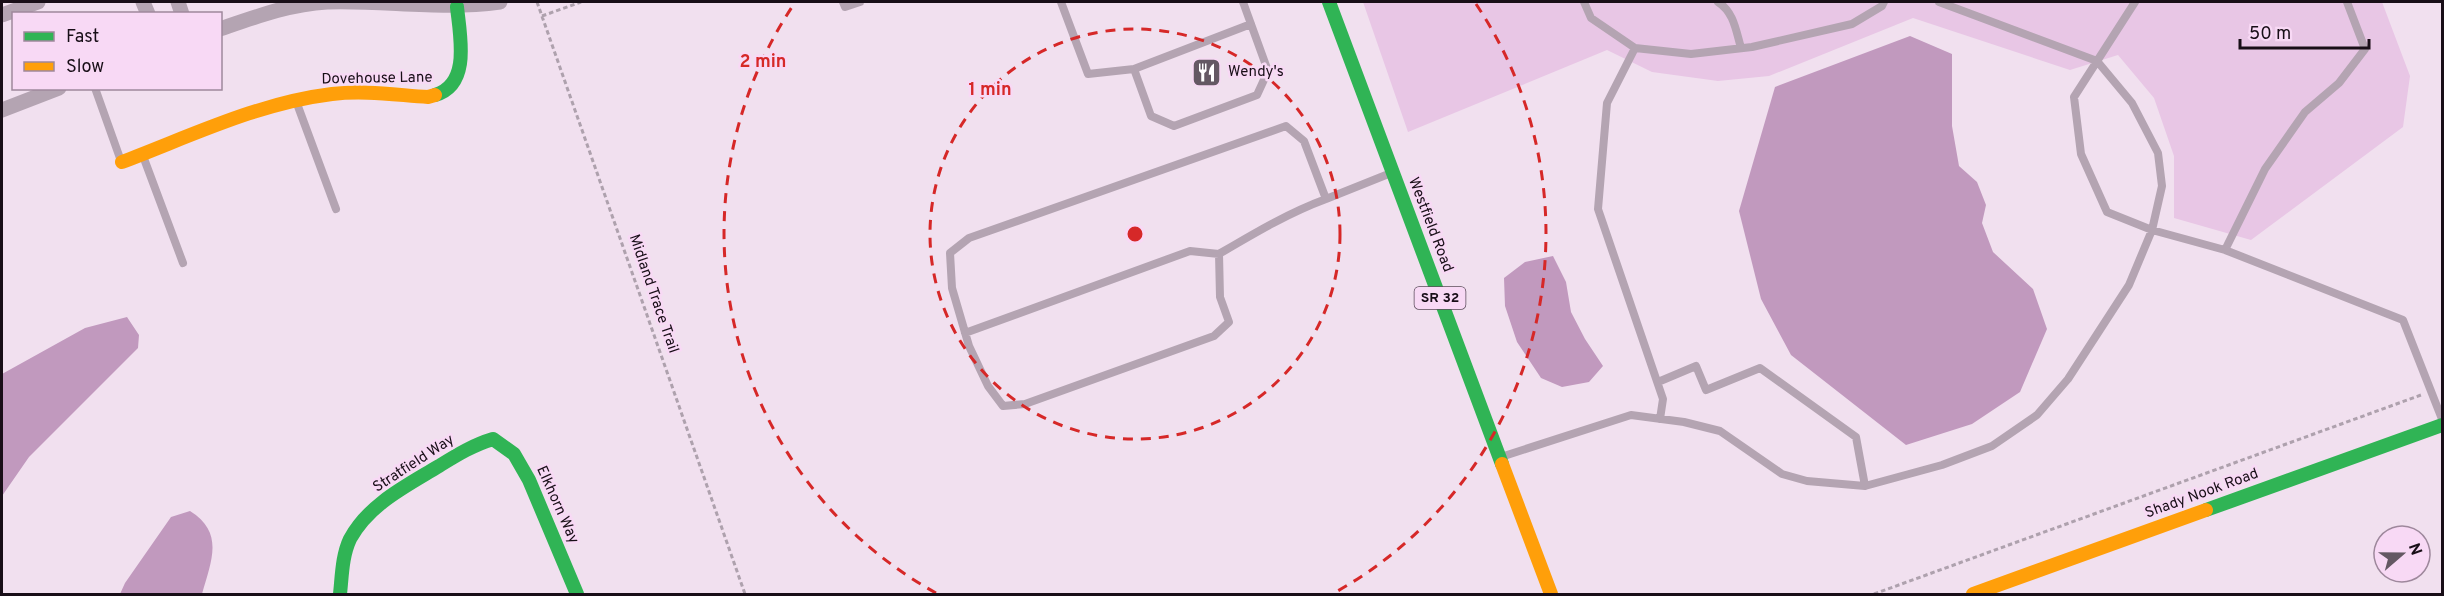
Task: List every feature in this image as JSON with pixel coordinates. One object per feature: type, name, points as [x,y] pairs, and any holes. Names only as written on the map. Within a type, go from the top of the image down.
[{"type":"street","points":[[2,15],[38,2]]},
{"type":"street","points":[[222,28],[270,12],[311,4],[362,2],[457,7],[500,2]]},
{"type":"street","name":"Westfield Road","points":[[1329,2],[1551,594]]},
{"type":"street","name":"Dovehouse Lane","points":[[122,162],[261,110],[296,100],[334,93],[428,97],[446,92],[454,84],[460,69],[457,7]]},
{"type":"street","points":[[2,110],[54,90]]},
{"type":"street","name":"Shady Nook Road","points":[[1973,594],[2442,425]]},
{"type":"street","name":"Stratfield Way","points":[[339,594],[343,565],[350,540],[367,517],[389,496],[411,482],[471,447],[493,439]]},
{"type":"street","name":"Elkhorn Way","points":[[493,439],[514,454],[529,480],[577,594]]},
{"type":"lane","points":[[843,2],[845,7],[860,2]]},
{"type":"lane","points":[[1061,2],[1088,74],[1134,69],[1251,24]]},
{"type":"lane","points":[[1134,69],[1151,116],[1174,126],[1257,95],[1268,71],[1243,2]]},
{"type":"lane","points":[[1584,2],[1591,18],[1635,48],[1691,54],[1741,48],[1852,24],[1882,6],[1884,2]]},
{"type":"lane","points":[[1718,2],[1725,6],[1734,20],[1741,48]]},
{"type":"lane","points":[[1500,457],[1631,415],[1720,431],[1782,474],[1807,481],[1865,486],[1942,465],[1992,446],[2037,415],[2068,379],[2129,285],[2152,230],[2162,186],[2158,153],[2132,103],[2097,61],[1939,2]]},
{"type":"lane","points":[[2135,2],[2074,98],[2081,154],[2107,212],[2152,230],[2225,250],[2403,320],[2442,419]]},
{"type":"lane","points":[[2225,250],[2265,169],[2298,121],[2305,112],[2339,83],[2365,49],[2347,2]]},
{"type":"lane","points":[[1635,48],[1607,103],[1598,209],[1658,382],[1663,399],[1660,419]]},
{"type":"lane","points":[[96,90],[122,162]]},
{"type":"lane","points":[[296,100],[336,209]]},
{"type":"lane","points":[[1219,255],[1220,297],[1229,322],[1214,336],[1025,404],[1003,406],[988,386],[965,333],[952,288],[950,253],[969,238],[1286,126],[1304,141],[1326,199]]},
{"type":"lane","points":[[143,155],[183,263]]},
{"type":"lane","points":[[965,333],[1190,251],[1219,255],[1264,228],[1326,199],[1393,172]]},
{"type":"lane","points":[[1658,382],[1696,366],[1706,390],[1760,368],[1856,436],[1865,486]]},
{"type":"path","name":"Midland Trace Trail","points":[[537,2],[746,594]]},
{"type":"path","points":[[542,16],[581,2]]},
{"type":"path","points":[[1874,594],[2432,392]]},
{"type":"shaded area","points":[[1363,2],[2382,2],[2410,76],[2403,127],[2251,240],[2174,218],[2174,156],[2154,98],[2118,55],[2070,70],[1913,18],[1769,76],[1718,81],[1652,72],[1607,50],[1408,132]]},
{"type":"shaded area","points":[[1910,36],[1952,54],[1952,126],[1959,166],[1977,182],[1986,205],[1982,223],[1993,252],[2033,289],[2047,329],[2020,392],[1972,424],[1906,445],[1791,355],[1761,299],[1739,211],[1775,87]]},
{"type":"shaded area","points":[[1553,256],[1566,282],[1571,312],[1603,366],[1589,382],[1562,387],[1541,378],[1517,342],[1505,306],[1504,278],[1525,262]]},
{"type":"shaded area","points":[[127,317],[139,335],[138,348],[29,457],[2,496],[2,374],[85,328]]},
{"type":"shaded area","points":[[190,511],[201,520],[212,538],[211,559],[202,594],[120,594],[125,583],[171,517]]},
{"type":"traffic: fast","points":[[1329,2],[1502,464]]},
{"type":"traffic: fast","points":[[435,95],[446,90],[454,81],[459,70],[461,45],[457,7]]},
{"type":"traffic: fast","points":[[2206,510],[2442,425]]},
{"type":"traffic: fast","points":[[340,594],[347,546],[367,516],[389,497],[414,481],[465,451],[493,439],[514,454],[529,480],[577,594]]},
{"type":"traffic: slow","points":[[122,162],[225,122],[305,98],[356,92],[428,97],[435,95]]},
{"type":"traffic: slow","points":[[1502,464],[1551,594]]},
{"type":"traffic: slow","points":[[1973,594],[2206,510]]},
{"type":"place","name":"Wendy's","points":[[1207,72]]}]
